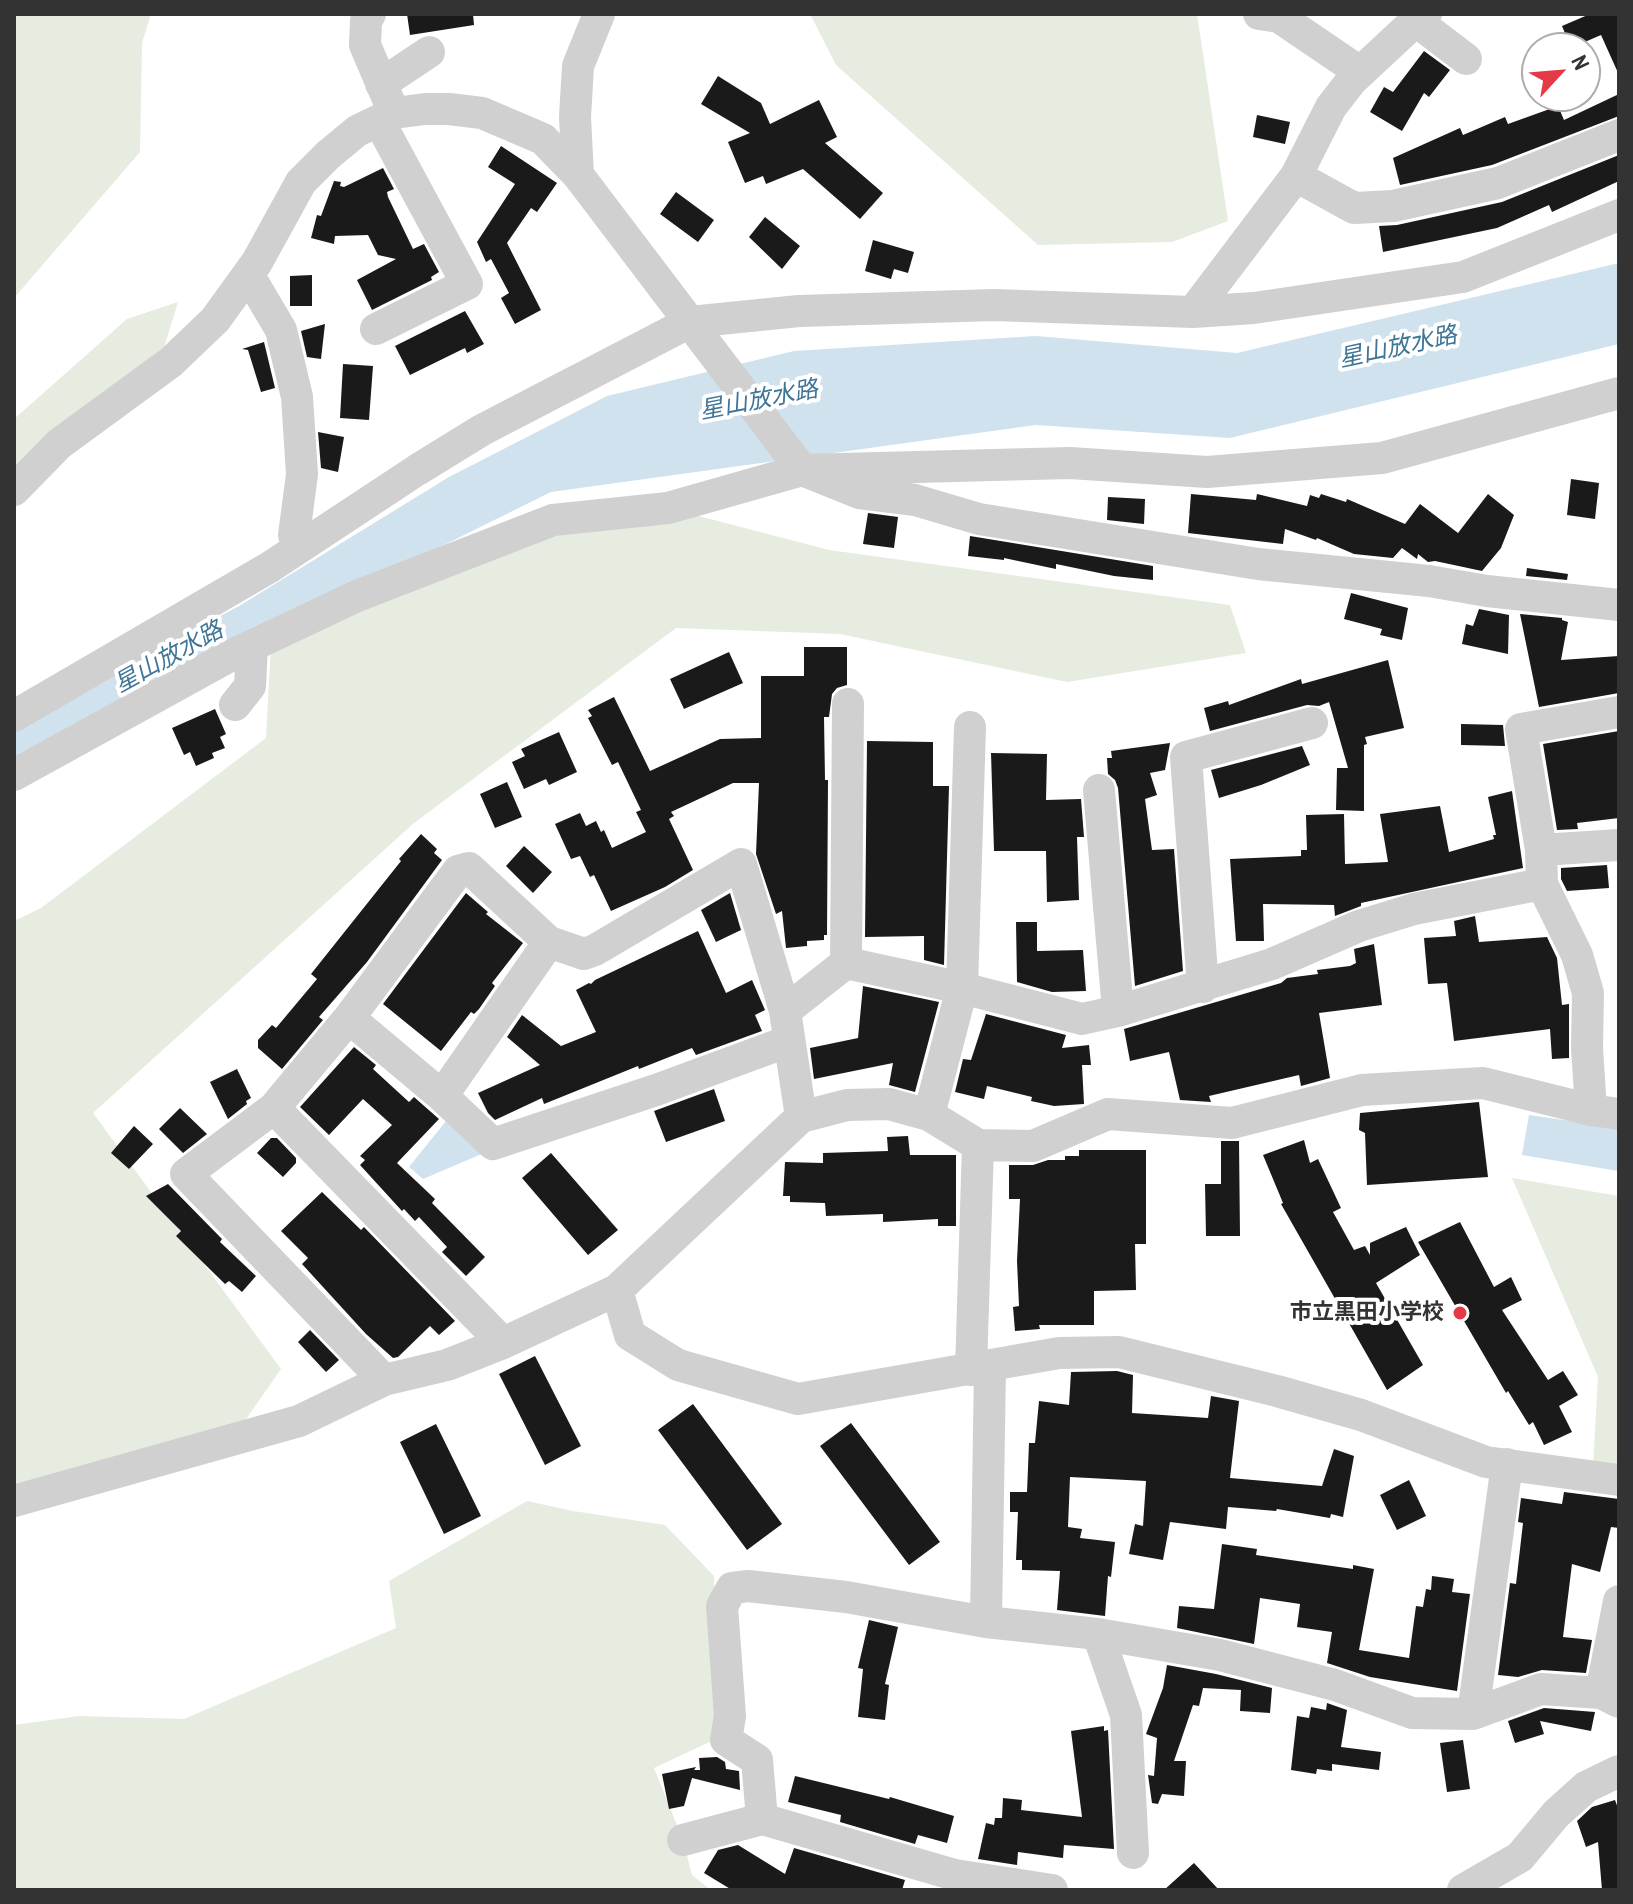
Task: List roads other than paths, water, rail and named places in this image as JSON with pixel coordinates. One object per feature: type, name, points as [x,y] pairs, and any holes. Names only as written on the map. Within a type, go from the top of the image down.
[{"type":"street","points":[[370,14],[366,21],[365,45],[381,84],[386,117],[467,284],[376,329]]},
{"type":"street","points":[[578,175],[575,117],[578,66],[599,14]]},
{"type":"street","points":[[1259,14],[1279,17],[1360,72]]},
{"type":"street","points":[[1193,312],[1296,176],[1331,107],[1360,72],[1421,18],[1466,59]]},
{"type":"street","points":[[381,84],[429,52]]},
{"type":"street","points":[[14,490],[59,444],[171,362],[215,320],[248,274],[301,182],[357,131],[386,117],[425,109],[482,113],[543,139],[578,175],[802,470],[859,493],[915,500],[994,522],[1258,564],[1429,581],[1487,591],[1619,605]]},
{"type":"street","points":[[1296,176],[1354,208],[1393,206],[1498,183],[1619,135]]},
{"type":"street","points":[[14,716],[132,650],[302,546],[482,430],[690,322],[799,311],[994,305],[1193,312],[1254,308],[1463,277],[1619,215]]},
{"type":"street","points":[[248,274],[281,330],[297,397],[302,474],[294,535],[302,546]]},
{"type":"street","points":[[14,775],[252,646],[357,596],[553,520],[668,508],[802,470],[1070,463],[1207,472],[1382,458],[1619,393]]},
{"type":"street","points":[[235,705],[250,686],[252,646]]},
{"type":"street","points":[[349,1018],[442,1096],[493,1144],[656,1090],[787,1026],[846,963],[848,704]]},
{"type":"street","points":[[14,1501],[299,1421],[384,1380],[447,1365],[503,1343],[617,1290],[801,1117],[847,1105],[889,1104],[929,1115],[978,1145],[1033,1146],[1108,1114],[1232,1123],[1362,1090],[1392,1088],[1483,1083],[1605,1112],[1587,1048],[1588,993],[1577,955],[1542,884],[1541,850],[1521,729],[1619,712]]},
{"type":"street","points":[[1203,987],[1186,757],[1312,723]]},
{"type":"street","points":[[929,1115],[962,988],[970,727]]},
{"type":"street","points":[[1099,790],[1118,1011]]},
{"type":"street","points":[[1541,850],[1619,845]]},
{"type":"street","points":[[384,1380],[186,1174],[274,1108],[349,1018],[458,871],[469,868],[549,942],[584,954],[741,864],[787,1026],[801,1117]]},
{"type":"street","points":[[846,963],[962,988],[1082,1019],[1203,987],[1272,964],[1359,926],[1400,914],[1542,884]]},
{"type":"street","points":[[442,1096],[549,942]]},
{"type":"street","points":[[274,1108],[503,1343]]},
{"type":"street","points":[[978,1145],[986,1622]]},
{"type":"street","points":[[617,1290],[630,1335],[678,1365],[798,1399],[1059,1353],[1119,1352],[1361,1415],[1486,1462],[1619,1480]]},
{"type":"street","points":[[1473,1714],[1507,1464]]},
{"type":"street","points":[[762,1819],[757,1760],[726,1740],[730,1716],[722,1606],[732,1588],[748,1586],[846,1597],[986,1622],[1098,1634],[1220,1655],[1335,1685],[1412,1713],[1473,1714],[1541,1689],[1610,1698],[1619,1601]]},
{"type":"street","points":[[1098,1634],[1126,1715],[1133,1853]]},
{"type":"street","points":[[1463,1890],[1520,1857],[1556,1814],[1586,1787],[1619,1771]]},
{"type":"street","points":[[683,1840],[762,1819],[954,1882],[1052,1890]]},
{"type":"water","name":"星山放水路","points":[[1619,263],[1619,344],[1230,438],[1036,425],[551,492],[351,591],[14,768],[14,725],[239,606],[449,477],[607,396],[794,351],[1036,336],[1237,353]]},
{"type":"water","points":[[1529,1115],[1619,1128],[1618,1171],[1522,1155]]},
{"type":"water","points":[[446,1121],[484,1153],[423,1179],[409,1167]]},
{"type":"place","name":"市立黒田小学校","points":[[1460,1313]]}]
